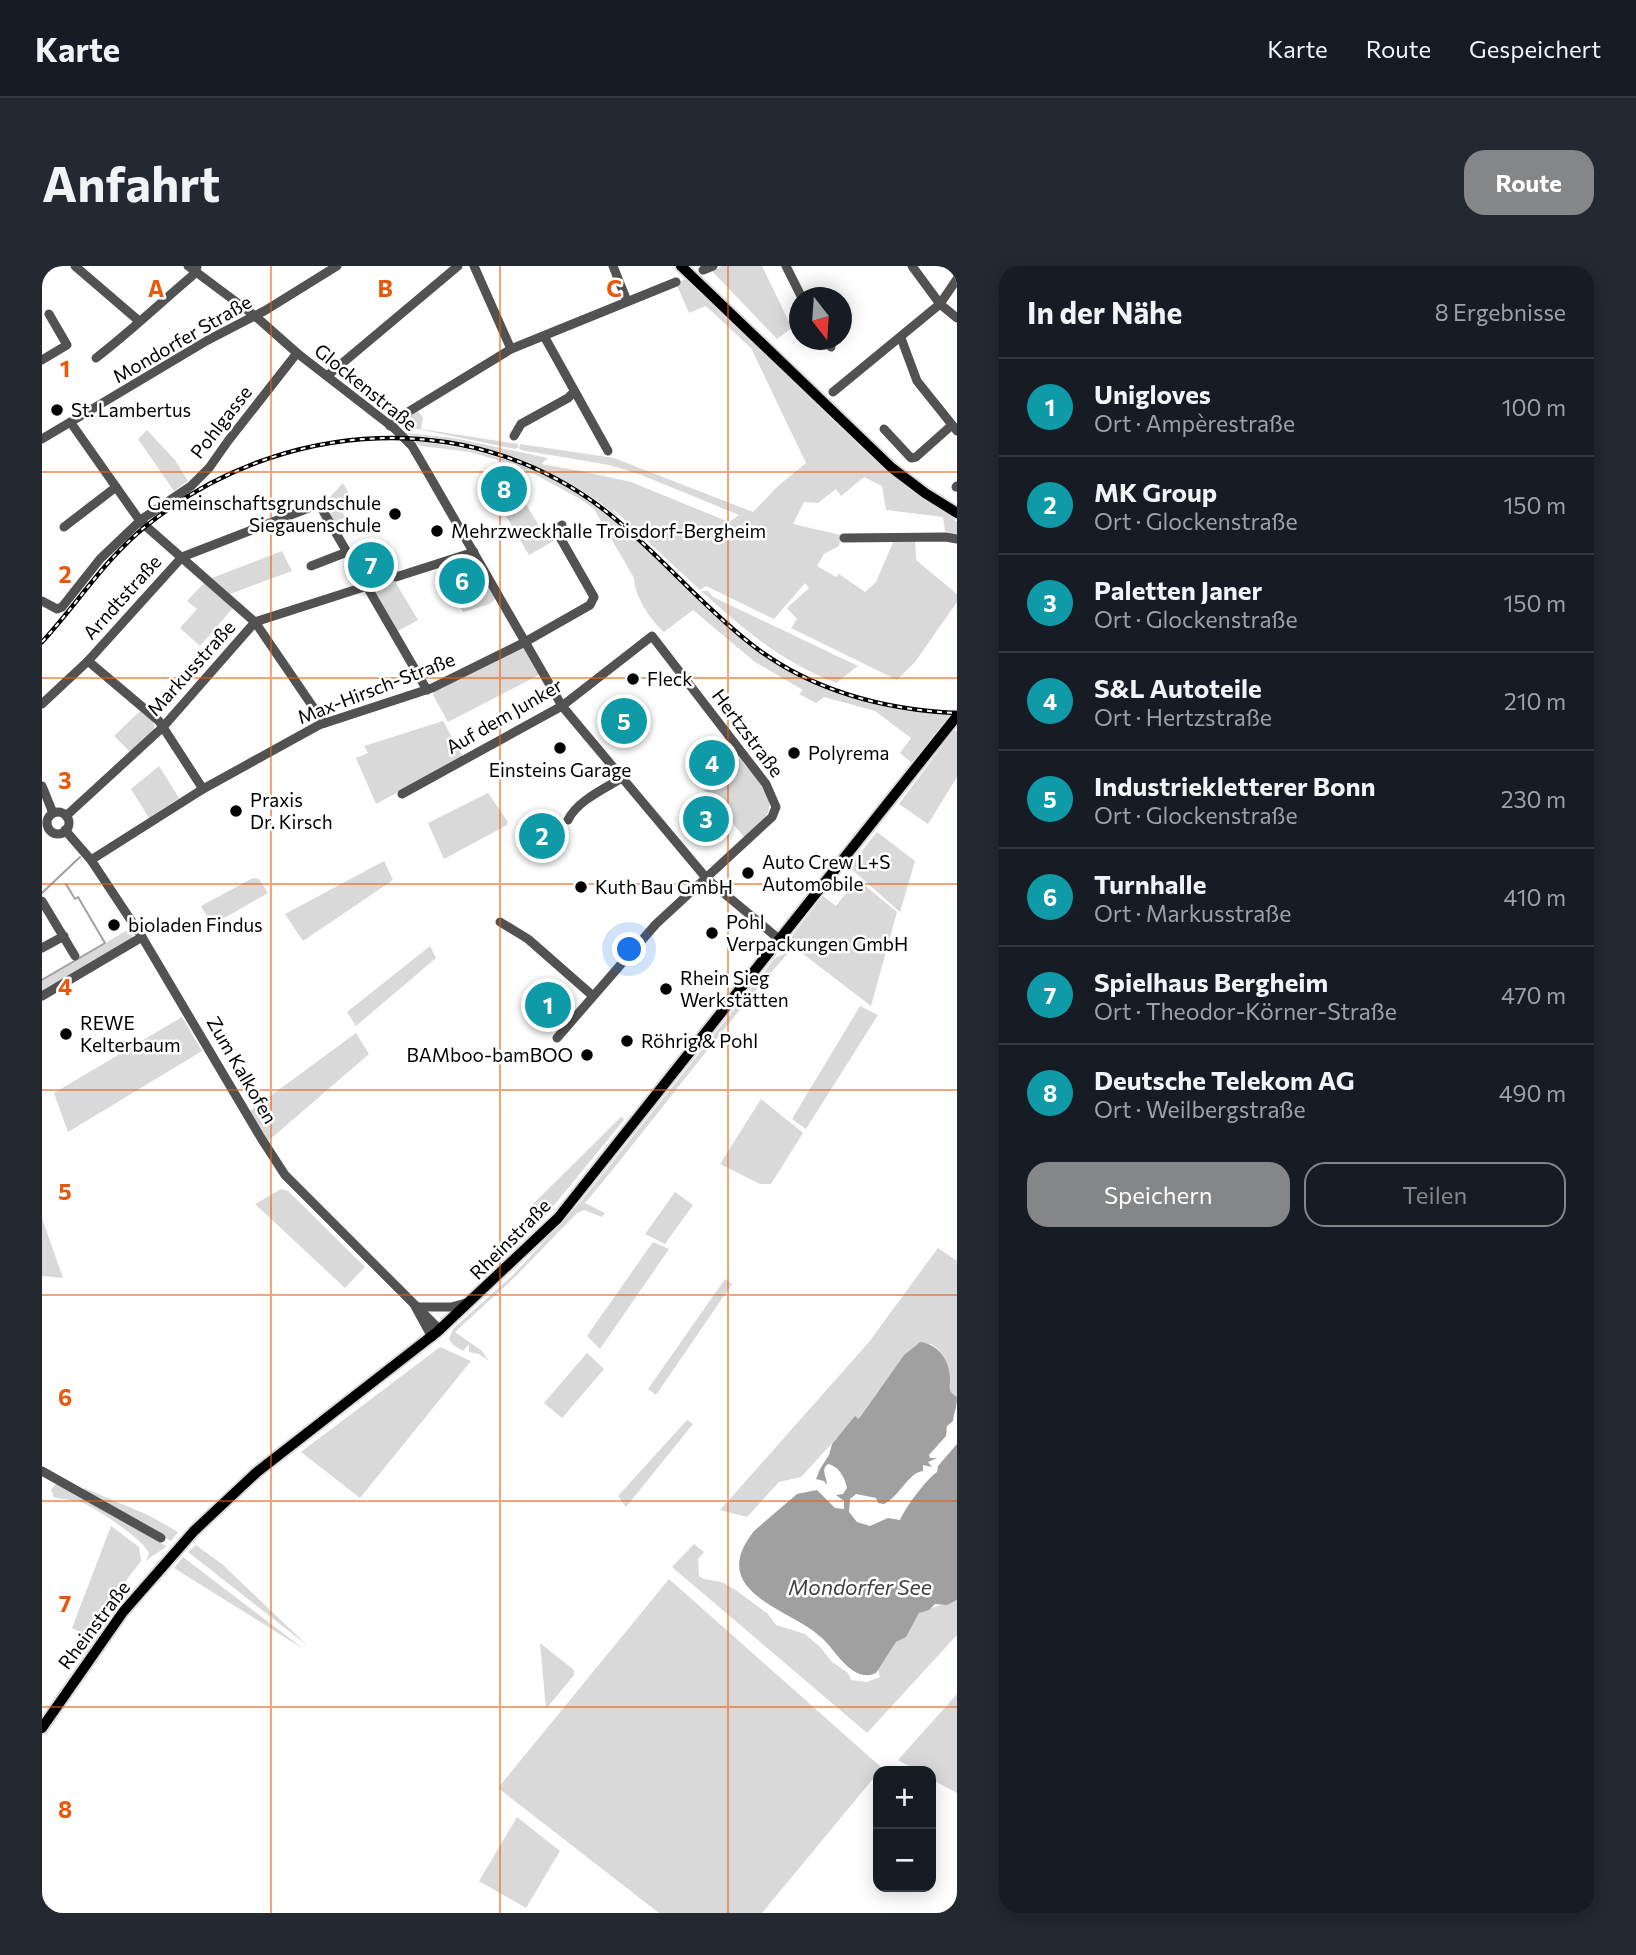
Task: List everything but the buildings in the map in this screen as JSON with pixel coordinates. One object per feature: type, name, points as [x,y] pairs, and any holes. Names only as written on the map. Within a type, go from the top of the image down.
[{"type":"main road","points":[[681,266],[892,468],[957,513]]},
{"type":"main road","name":"Rheinstraße","points":[[42,1728],[123,1612],[194,1531],[257,1472],[436,1333],[558,1218],[954,719]]},
{"type":"street","points":[[75,266],[139,321]]},
{"type":"street","points":[[327,376],[458,266]]},
{"type":"street","points":[[474,266],[511,349]]},
{"type":"street","points":[[613,266],[627,301]]},
{"type":"street","points":[[703,270],[713,266]]},
{"type":"street","points":[[786,266],[796,287]]},
{"type":"street","points":[[912,266],[940,304],[957,318]]},
{"type":"street","points":[[96,358],[192,276],[194,267]]},
{"type":"street","name":"Glockenstraße","points":[[194,267],[412,446],[562,706],[708,879],[780,940]]},
{"type":"street","name":"Mondorfer Straße","points":[[42,439],[208,340],[255,316],[331,268]]},
{"type":"street","points":[[833,392],[940,304],[957,279]]},
{"type":"street","points":[[390,426],[403,415],[511,349],[676,282]]},
{"type":"street","points":[[43,358],[65,348],[67,343],[48,314]]},
{"type":"street","points":[[544,336],[608,451]]},
{"type":"street","points":[[884,429],[911,458],[916,457],[941,435],[955,428],[917,381],[901,338]]},
{"type":"street","name":"Pohlgasse","points":[[42,601],[57,609],[62,607],[100,559],[140,521],[191,486],[209,468],[297,353]]},
{"type":"street","points":[[514,436],[521,424],[568,398],[574,391]]},
{"type":"street","points":[[71,424],[140,521],[255,622],[324,723]]},
{"type":"street","points":[[64,527],[116,487]]},
{"type":"street","name":"Arndtstraße","points":[[42,704],[88,661],[182,557],[319,504],[347,552]]},
{"type":"street","name":"Max-Hirsch-Straße","points":[[91,860],[203,789],[324,723],[427,690],[525,642],[590,605],[594,600],[558,534],[558,528],[562,525]]},
{"type":"street","points":[[844,538],[957,539]]},
{"type":"street","points":[[311,566],[347,552],[427,690]]},
{"type":"street","points":[[396,577],[474,552]]},
{"type":"street","name":"Markusstraße","points":[[66,816],[163,726],[255,622],[367,586]]},
{"type":"street","name":"Auf dem Junker","points":[[402,793],[562,706],[652,636]]},
{"type":"street","name":"Hertzstraße","points":[[652,636],[766,784],[776,807],[772,817],[708,879]]},
{"type":"street","points":[[88,661],[163,726],[203,789]]},
{"type":"street","points":[[568,820],[580,805],[622,778]]},
{"type":"street","points":[[42,786],[53,813]]},
{"type":"street","points":[[61,812],[66,816],[68,823],[65,830],[48,835],[47,822],[53,813],[61,812]]},
{"type":"street","name":"Zum Kalkofen","points":[[65,830],[91,860],[142,937],[276,1162],[304,1196],[373,1261],[436,1333]]},
{"type":"street","points":[[556,1038],[656,924],[708,879]]},
{"type":"street","points":[[42,901],[75,956]]},
{"type":"street","points":[[499,922],[528,939],[593,996]]},
{"type":"street","points":[[42,948],[64,936]]},
{"type":"street","points":[[42,996],[142,937]]},
{"type":"street","points":[[415,1306],[451,1307],[471,1302]]},
{"type":"street","points":[[42,1471],[161,1538]]},
{"type":"shaded area","points":[[722,266],[762,266],[789,322],[789,330],[777,339],[712,271]]},
{"type":"shaded area","points":[[686,279],[861,448],[957,522],[957,535],[945,531],[943,517],[886,510],[882,486],[864,477],[841,496],[836,489],[818,503],[804,502],[793,524],[841,535],[839,546],[824,554],[817,566],[836,577],[839,574],[865,592],[876,582],[894,540],[915,538],[916,560],[957,594],[957,602],[915,662],[897,680],[791,628],[797,619],[787,608],[809,588],[805,583],[774,619],[706,586],[700,590],[612,508],[619,518],[572,484],[520,460],[493,451],[406,433],[454,438],[548,458],[541,464],[631,482],[729,522],[739,515],[639,474],[609,465],[519,448],[520,444],[614,458],[753,512],[778,486],[806,463],[751,348],[706,306],[689,313],[676,283]]},
{"type":"shaded area","points":[[418,411],[423,418],[421,429],[518,444],[518,448],[403,426],[405,419]]},
{"type":"shaded area","points":[[147,430],[175,460],[188,481],[174,491],[138,439]]},
{"type":"shaded area","points":[[413,441],[457,447],[499,458],[560,483],[600,510],[640,543],[734,633],[757,651],[808,681],[863,701],[891,708],[950,714],[949,717],[912,763],[900,753],[911,738],[875,711],[824,697],[816,703],[799,694],[803,690],[755,662],[693,610],[664,632],[644,608],[634,578],[594,509],[580,499],[536,475],[501,461],[470,452],[421,446]]},
{"type":"shaded area","points":[[343,483],[355,504],[342,511],[345,517],[335,523],[324,503]]},
{"type":"shaded area","points":[[523,499],[542,531],[550,527],[557,539],[529,555],[503,511]]},
{"type":"shaded area","points":[[282,551],[292,571],[230,594],[212,578]]},
{"type":"shaded area","points":[[472,557],[496,598],[490,604],[463,612],[456,600],[479,587],[464,563],[468,558],[472,561]]},
{"type":"shaded area","points":[[394,580],[418,620],[398,631],[373,588]]},
{"type":"shaded area","points":[[204,583],[233,608],[200,646],[180,628],[197,609],[187,601]]},
{"type":"shaded area","points":[[701,591],[708,591],[713,597],[858,666],[836,683],[797,665],[764,643]]},
{"type":"shaded area","points":[[522,646],[539,675],[448,722],[433,695],[435,689]]},
{"type":"shaded area","points":[[140,711],[154,722],[154,729],[130,752],[114,736]]},
{"type":"shaded area","points":[[443,721],[463,757],[376,804],[356,758],[368,753],[364,746]]},
{"type":"shaded area","points":[[954,730],[957,731],[957,777],[928,824],[899,804]]},
{"type":"shaded area","points":[[739,758],[765,790],[769,805],[763,819],[744,837],[702,787]]},
{"type":"shaded area","points":[[159,766],[179,798],[149,818],[131,789]]},
{"type":"shaded area","points":[[488,793],[508,822],[507,825],[444,859],[428,823]]},
{"type":"shaded area","points":[[877,832],[915,861],[900,912],[849,867]]},
{"type":"shaded area","points":[[384,861],[393,880],[303,941],[285,914]]},
{"type":"shaded area","points":[[253,878],[259,879],[268,893],[212,925],[201,906]]},
{"type":"shaded area","points":[[857,879],[897,912],[871,1006],[794,947],[792,936],[823,896],[836,906]]},
{"type":"shaded area","points":[[129,929],[133,938],[42,992],[42,981]]},
{"type":"shaded area","points":[[430,946],[436,958],[356,1026],[347,1012]]},
{"type":"shaded area","points":[[789,952],[585,1203],[605,1213],[602,1217],[584,1210],[577,1213],[516,1276],[455,1332],[482,1351],[489,1361],[479,1354],[469,1352],[469,1344],[463,1351],[453,1345],[449,1339],[453,1329],[513,1275],[582,1200],[775,958]]},
{"type":"shaded area","points":[[860,1006],[878,1015],[806,1129],[792,1119]]},
{"type":"shaded area","points":[[182,1017],[202,1051],[68,1132],[54,1093]]},
{"type":"shaded area","points":[[356,1033],[369,1054],[267,1142],[250,1111]]},
{"type":"shaded area","points":[[761,1099],[803,1133],[771,1184],[760,1184],[720,1164]]},
{"type":"shaded area","points":[[622,1116],[624,1120],[544,1217],[531,1206]]},
{"type":"shaded area","points":[[281,1189],[288,1191],[365,1267],[345,1288],[255,1204]]},
{"type":"shaded area","points":[[675,1192],[693,1205],[665,1244],[645,1234]]},
{"type":"shaded area","points":[[42,1218],[63,1278],[42,1276]]},
{"type":"shaded area","points":[[653,1242],[669,1249],[600,1349],[587,1336]]},
{"type":"shaded area","points":[[938,1248],[957,1261],[957,1397],[950,1393],[950,1379],[944,1357],[938,1349],[931,1344],[917,1344],[904,1355],[858,1419],[847,1427],[801,1477],[779,1482],[747,1517],[720,1510],[869,1342]]},
{"type":"shaded area","points":[[725,1279],[732,1284],[656,1395],[648,1389]]},
{"type":"shaded area","points":[[440,1347],[471,1361],[360,1498],[301,1452]]},
{"type":"shaded area","points":[[587,1353],[604,1369],[562,1418],[544,1403]]},
{"type":"shaded area","points":[[687,1420],[693,1424],[626,1507],[618,1496]]},
{"type":"shaded area","points":[[57,1482],[166,1546],[146,1562],[149,1553],[145,1547],[118,1525],[81,1502],[54,1497],[51,1490]]},
{"type":"shaded area","points":[[84,1488],[148,1515],[178,1532],[171,1541],[83,1490]]},
{"type":"shaded area","points":[[111,1526],[139,1547],[141,1561],[83,1634],[72,1628]]},
{"type":"shaded area","points":[[694,1544],[704,1552],[698,1559],[699,1576],[722,1582],[737,1591],[768,1614],[776,1625],[805,1634],[832,1662],[848,1673],[851,1680],[867,1682],[880,1677],[878,1669],[896,1642],[906,1636],[919,1613],[957,1600],[957,1635],[867,1733],[672,1567]]},
{"type":"shaded area","points":[[196,1545],[223,1565],[308,1646],[188,1552]]},
{"type":"shaded area","points":[[183,1557],[305,1650],[174,1568]]},
{"type":"shaded area","points":[[669,1579],[880,1766],[873,1766],[873,1779],[762,1913],[659,1913],[498,1788]]},
{"type":"shaded area","points":[[540,1643],[574,1670],[574,1675],[546,1709]]},
{"type":"shaded area","points":[[957,1694],[957,1793],[936,1782],[936,1766],[909,1766],[898,1760]]},
{"type":"shaded area","points":[[517,1817],[560,1851],[526,1908],[479,1881]]},
{"type":"water","name":"Mondorfer See","points":[[920,1342],[932,1346],[942,1354],[948,1365],[950,1389],[957,1397],[953,1421],[947,1426],[946,1436],[929,1455],[930,1458],[937,1458],[928,1462],[932,1467],[923,1465],[923,1471],[913,1476],[884,1504],[878,1503],[876,1498],[856,1494],[850,1499],[849,1512],[857,1522],[870,1526],[888,1518],[900,1520],[907,1507],[957,1444],[957,1600],[947,1605],[935,1604],[929,1610],[919,1613],[906,1637],[896,1642],[876,1673],[860,1674],[852,1670],[822,1638],[758,1596],[746,1584],[739,1570],[742,1552],[754,1531],[797,1494],[817,1490],[835,1508],[844,1509],[844,1501],[836,1495],[843,1494],[847,1488],[843,1477],[835,1467],[828,1464],[824,1471],[827,1485],[816,1479],[820,1469],[832,1444],[855,1416],[858,1419],[860,1417],[904,1355]]},
{"type":"waterway","points":[[42,893],[80,857]]},
{"type":"waterway","points":[[42,980],[105,943],[78,897],[75,899],[66,884]]},
{"type":"railway","points":[[42,642],[131,539],[199,490],[257,463],[317,445],[379,438],[441,441],[501,455],[559,480],[613,517],[751,644],[797,674],[848,695],[875,702],[957,713]]},
{"type":"place","name":"St. Lambertus","points":[[57,410]]},
{"type":"place","name":"Deutsche Telekom AG","points":[[504,489]]},
{"type":"place","name":"Gemeinschaftsgrundschule Siegauenschule","points":[[395,514]]},
{"type":"place","name":"Mehrzweckhalle Troisdorf-Bergheim","points":[[437,531]]},
{"type":"place","name":"Spielhaus Bergheim","points":[[371,565]]},
{"type":"place","name":"Turnhalle","points":[[462,581]]},
{"type":"place","name":"Fleck","points":[[633,679]]},
{"type":"place","name":"Industriekletterer Bonn","points":[[624,721]]},
{"type":"place","name":"Einsteins Garage","points":[[560,748]]},
{"type":"place","name":"Polyrema","points":[[794,753]]},
{"type":"place","name":"S&L Autoteile","points":[[712,763]]},
{"type":"place","name":"Praxis Dr. Kirsch","points":[[236,811]]},
{"type":"place","name":"Paletten Janer","points":[[706,819]]},
{"type":"place","name":"MK Group","points":[[542,836]]},
{"type":"place","name":"Auto Crew L+S Automobile","points":[[748,873]]},
{"type":"place","name":"Kuth Bau GmbH","points":[[581,887]]},
{"type":"place","name":"bioladen Findus","points":[[114,925]]},
{"type":"place","name":"Pohl Verpackungen GmbH","points":[[712,933]]},
{"type":"place","name":"Rhein Sieg Werkstätten","points":[[666,989]]},
{"type":"place","name":"Unigloves","points":[[548,1005]]},
{"type":"place","name":"REWE Kelterbaum","points":[[66,1034]]},
{"type":"place","name":"Röhrig & Pohl","points":[[627,1041]]},
{"type":"place","name":"BAMboo-bamBOO","points":[[587,1055]]}]
